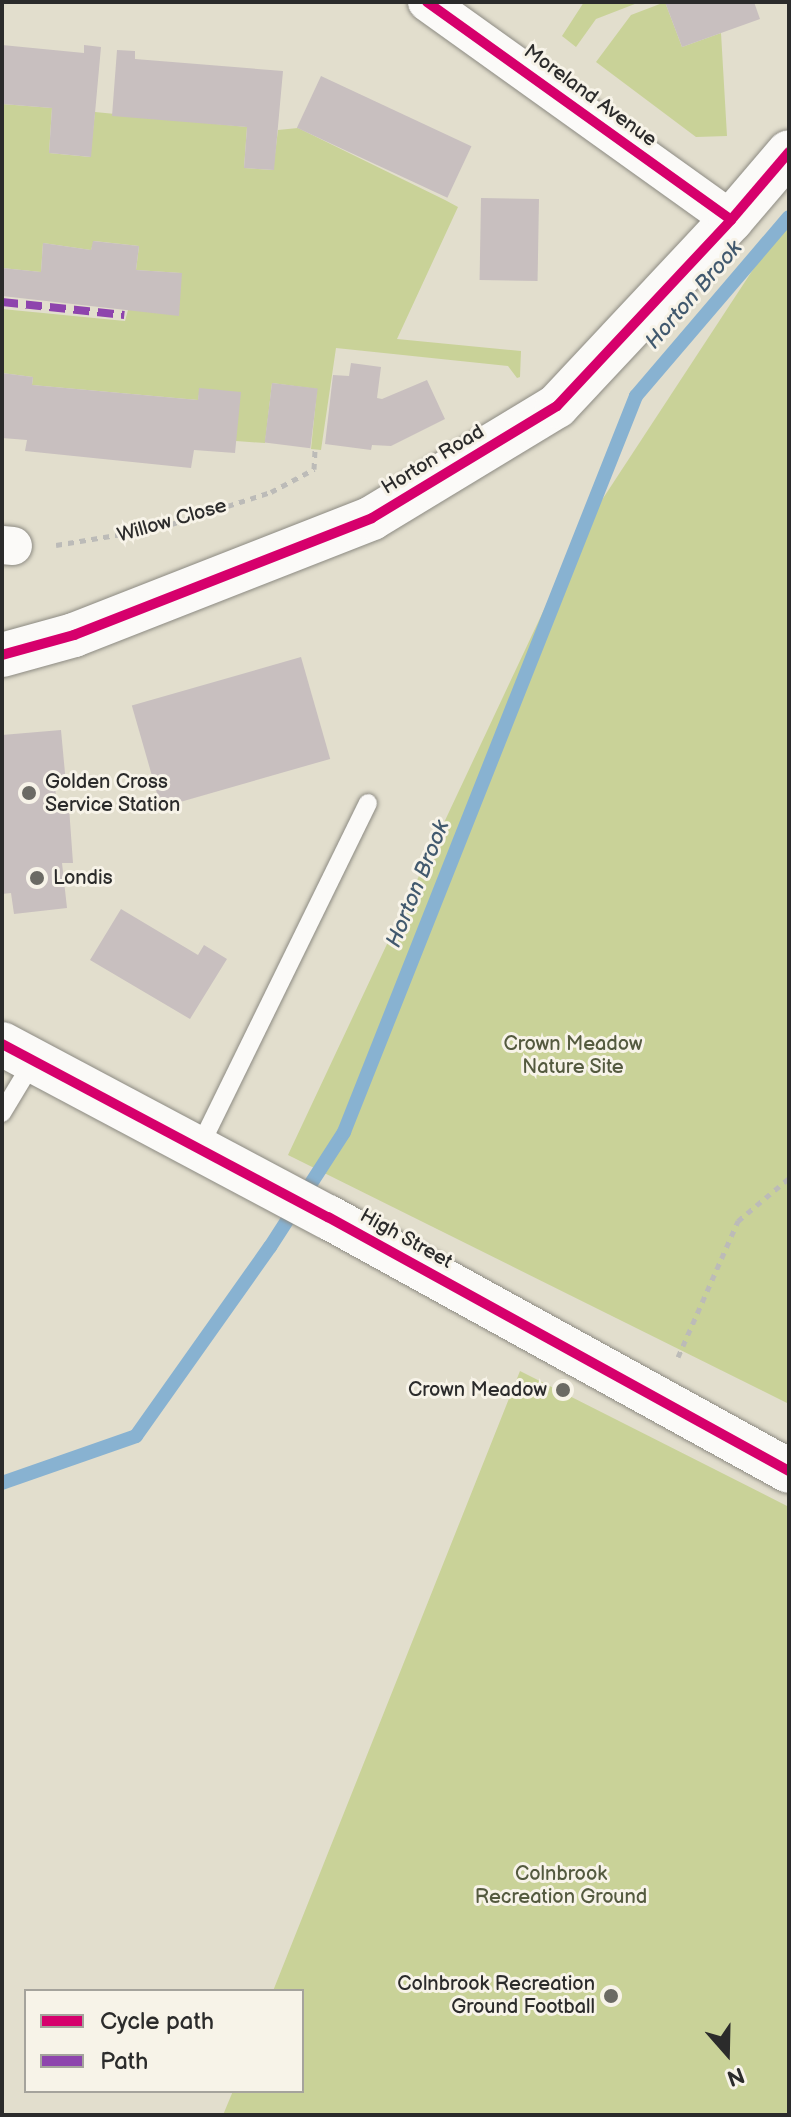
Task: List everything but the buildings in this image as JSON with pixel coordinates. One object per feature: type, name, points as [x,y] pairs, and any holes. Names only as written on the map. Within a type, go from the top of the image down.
[{"type":"street","name":"Moreland Avenue","points":[[427,2],[731,220]]},
{"type":"street","name":"Horton Road","points":[[2,655],[74,635],[372,518],[557,406],[731,220],[789,152]]},
{"type":"street","name":"High Street","points":[[18,1052],[271,1186],[789,1471]]},
{"type":"lane","points":[[199,1148],[368,803]]},
{"type":"lane","points":[[2,1113],[18,1052]]},
{"type":"path","points":[[660,1398],[738,1221],[789,1178]]},
{"type":"green space","points":[[584,2],[640,2],[596,19],[576,47],[562,36]]},
{"type":"green space","points":[[665,2],[682,47],[721,33],[727,136],[696,137],[596,62],[631,15]]},
{"type":"green space","points":[[2,104],[52,108],[49,153],[90,157],[95,112],[247,127],[244,168],[273,170],[278,130],[298,128],[445,200],[458,207],[397,339],[521,351],[520,377],[517,378],[508,366],[336,348],[321,450],[311,449],[317,389],[272,383],[265,443],[236,441],[200,388],[198,400],[32,385],[33,377],[2,373],[2,309],[125,321],[128,310],[181,273],[136,270],[139,246],[94,241],[91,250],[43,243],[41,272],[2,268]]},
{"type":"green space","name":"Crown Meadow Nature Site","points":[[789,222],[789,1404],[288,1155],[579,535],[773,239]]},
{"type":"green space","name":"Colnbrook Recreation Ground","points":[[520,1371],[789,1507],[789,2115],[223,2115],[232,2093],[304,2093],[304,1989],[274,1989]]},
{"type":"waterway","name":"Horton Brook","points":[[2,1483],[136,1436],[270,1247],[344,1132],[636,396],[789,217]]},
{"type":"marked path","points":[[2,302],[124,315]]},
{"type":"cycle path","points":[[427,2],[731,220]]},
{"type":"cycle path","points":[[2,655],[74,635],[372,518],[557,406],[731,220],[789,152]]},
{"type":"cycle path","points":[[2,1044],[328,1217],[789,1471]]},
{"type":"place","name":"Golden Cross Service Station","points":[[29,793]]},
{"type":"place","name":"Londis","points":[[37,878]]},
{"type":"place","name":"Crown Meadow","points":[[563,1390]]},
{"type":"place","name":"Colnbrook Recreation Ground Football","points":[[611,1996]]}]
